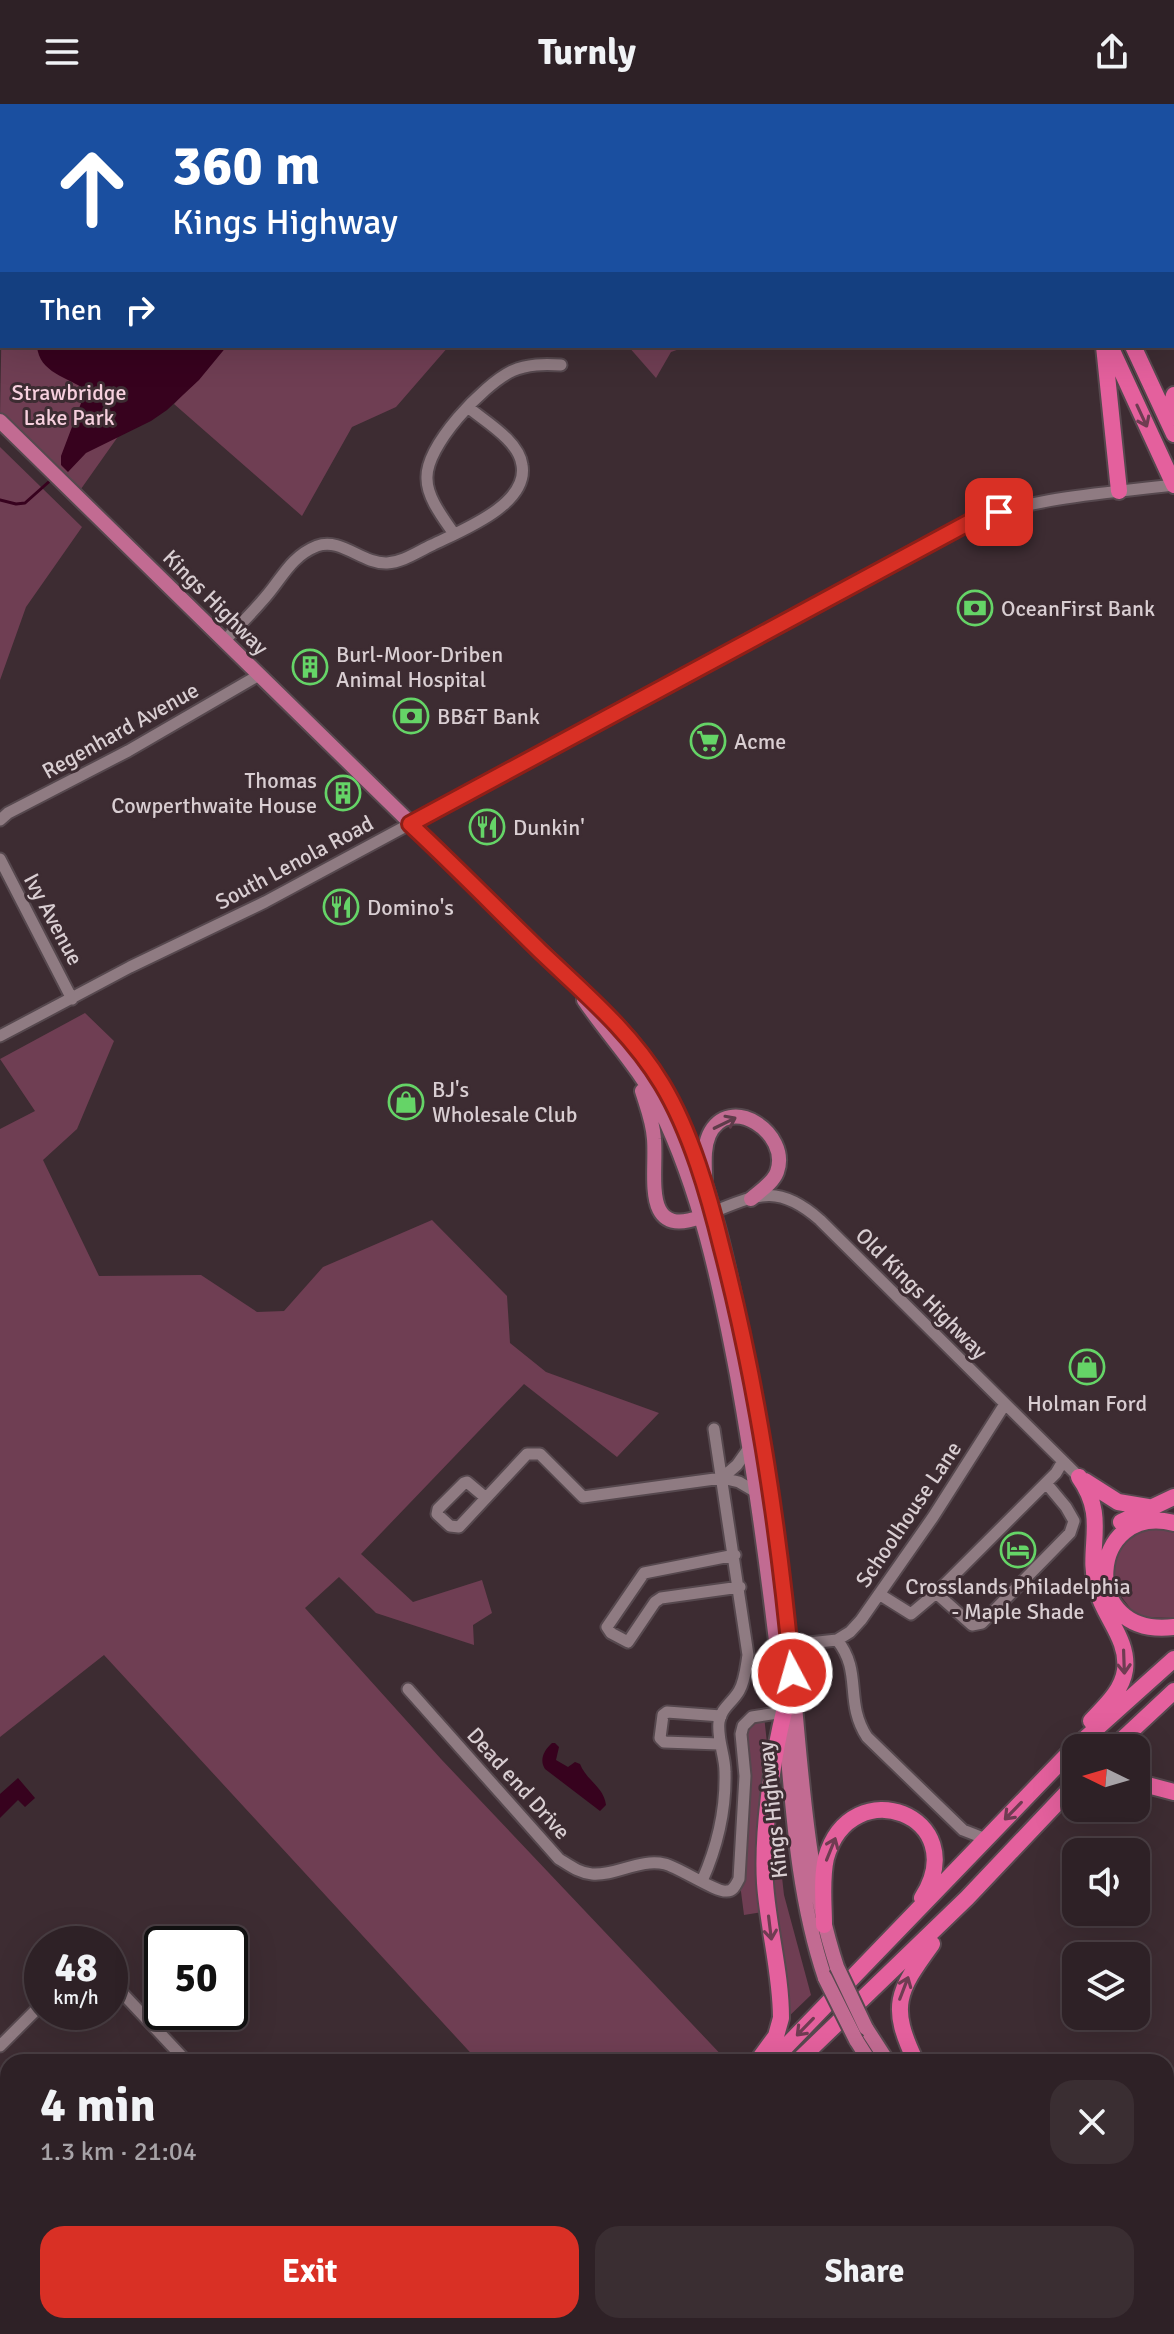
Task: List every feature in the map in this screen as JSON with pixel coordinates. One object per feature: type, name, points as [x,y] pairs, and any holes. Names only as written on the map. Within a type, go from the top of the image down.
[{"type":"highway","points":[[1104,348],[1119,491]]},
{"type":"highway","points":[[1111,348],[1174,485]]},
{"type":"highway","points":[[1134,348],[1171,428]]},
{"type":"highway","points":[[1171,428],[1174,395]]},
{"type":"highway","points":[[1079,1477],[1118,1502],[1149,1507]]},
{"type":"highway","points":[[1079,1477],[1090,1493],[1095,1510],[1097,1591],[1122,1644],[1125,1672],[1117,1691],[1080,1734]]},
{"type":"highway","points":[[1095,1562],[1113,1530],[1126,1519],[1174,1497]]},
{"type":"highway","points":[[1174,1523],[1147,1522],[1127,1530],[1112,1546],[1104,1573],[1112,1603],[1127,1618],[1147,1627],[1174,1627]]},
{"type":"highway","points":[[1090,1734],[1174,1659]]},
{"type":"highway","points":[[1128,1734],[1174,1691]]},
{"type":"highway","points":[[763,2054],[772,2043],[781,2018],[765,1863],[776,1744],[784,1712]]},
{"type":"highway","points":[[779,2054],[1062,1760]]},
{"type":"highway","points":[[1150,1786],[1174,1792]]},
{"type":"highway","points":[[805,2054],[1062,1803]]},
{"type":"highway","points":[[824,1925],[823,1877],[833,1840],[855,1816],[883,1809],[904,1814],[916,1822],[931,1839],[935,1854],[932,1881],[897,1933]]},
{"type":"highway","points":[[913,2054],[900,2013],[901,1991],[967,1898]]},
{"type":"main road","name":"Kings Highway","points":[[0,421],[620,1027],[663,1086],[706,1191]]},
{"type":"main road","name":"Kings Highway","points":[[573,983],[636,1067],[667,1124],[706,1214],[733,1292],[757,1414],[790,1645],[816,1891],[837,1967],[866,2028],[883,2054]]},
{"type":"main road","points":[[636,1067],[654,1135],[657,1207],[664,1217],[683,1222],[706,1214],[706,1148],[710,1135],[722,1121],[742,1117],[755,1121],[765,1129],[774,1141],[778,1156],[775,1176],[751,1199]]},
{"type":"main road","name":"Kings Highway","points":[[706,1214],[756,1492],[784,1712],[798,1861],[809,1923],[825,1978],[865,2054]]},
{"type":"street","points":[[454,534],[429,492],[426,474],[436,447],[497,380],[533,365],[561,365]]},
{"type":"street","points":[[224,641],[263,601],[292,562],[315,547],[332,545],[387,563],[405,558],[454,534],[512,496],[522,477],[522,464],[516,451],[469,408]]},
{"type":"street","name":"South Lenola Road","points":[[0,1036],[130,967],[265,902],[968,523],[1031,502],[1174,485]]},
{"type":"street","name":"Regenhard Avenue","points":[[0,820],[259,675]]},
{"type":"street","name":"Ivy Avenue","points":[[0,859],[72,999]]},
{"type":"street","name":"Old Kings Highway","points":[[706,1214],[751,1199],[779,1195],[805,1207],[1079,1477]]},
{"type":"street","name":"Schoolhouse Lane","points":[[837,1640],[850,1632],[879,1594],[1005,1404]]},
{"type":"street","points":[[702,1881],[716,1845],[724,1809],[725,1768],[719,1744],[721,1716],[740,1691],[748,1655],[714,1429]]},
{"type":"street","points":[[722,1478],[737,1465],[749,1448]]},
{"type":"street","points":[[486,1498],[527,1454],[534,1453],[540,1454],[583,1497],[722,1478],[739,1482],[756,1492]]},
{"type":"street","points":[[879,1594],[911,1614],[1046,1483],[1063,1461]]},
{"type":"street","points":[[936,1593],[964,1620],[972,1625],[982,1623],[1070,1533],[1074,1521],[1046,1483]]},
{"type":"street","points":[[735,1555],[644,1573],[607,1627],[611,1633],[628,1642],[655,1602],[661,1598],[740,1587]]},
{"type":"street","points":[[790,1645],[837,1640],[850,1658],[857,1718],[867,1737],[963,1830],[986,1839]]},
{"type":"street","name":"Dead end Drive","points":[[408,1689],[559,1859],[576,1870],[594,1874],[657,1862],[679,1868],[718,1890],[727,1891],[735,1888],[739,1879],[746,1763],[741,1734],[743,1726],[752,1717],[784,1712]]},
{"type":"street","points":[[719,1744],[664,1742],[660,1738],[663,1715],[667,1712],[721,1716]]},
{"type":"street","points":[[963,1830],[971,1855]]},
{"type":"street","points":[[128,1999],[179,2054]]},
{"type":"street","points":[[0,2046],[24,2022]]},
{"type":"green space","name":"Strawbridge Lake Park","points":[[1,348],[447,348],[396,407],[352,427],[302,516],[174,404],[218,355],[129,421],[76,496],[0,418]]},
{"type":"green space","points":[[630,348],[682,348],[671,352],[656,378]]},
{"type":"green space","points":[[0,447],[82,527],[26,607],[0,680]]},
{"type":"green space","points":[[85,1013],[114,1041],[77,1129],[43,1160],[99,1276],[201,1275],[257,1312],[284,1311],[323,1267],[432,1220],[507,1296],[510,1343],[546,1372],[659,1413],[617,1457],[524,1384],[361,1554],[413,1602],[482,1580],[492,1613],[473,1625],[474,1645],[376,1613],[339,1577],[305,1608],[441,1759],[720,2054],[472,2054],[104,1655],[0,1737],[0,1129],[35,1111],[0,1059]]},
{"type":"green space","points":[[1151,1524],[1174,1530],[1174,1618],[1137,1617],[1110,1582],[1115,1549]]},
{"type":"green space","points":[[764,1716],[784,1895],[811,1995],[784,2021],[768,1911],[744,1915],[739,1876],[740,1733],[753,1717]]},
{"type":"shaded area","points":[[37,348],[225,348],[199,380],[167,410],[86,453],[68,472],[61,465],[61,456],[86,390],[49,368]]},
{"type":"shaded area","points":[[552,1743],[559,1747],[556,1760],[568,1767],[575,1762],[580,1764],[598,1788],[606,1805],[600,1811],[545,1769],[543,1755]]},
{"type":"shaded area","points":[[18,1778],[35,1798],[25,1807],[18,1800],[0,1818],[0,1794]]},
{"type":"waterway","points":[[0,500],[25,503],[52,479]]},
{"type":"place","name":"OceanFirst Bank","points":[[975,608]]},
{"type":"place","name":"Burl-Moor-Driben Animal Hospital","points":[[310,667]]},
{"type":"place","name":"BB&T Bank","points":[[411,716]]},
{"type":"place","name":"Acme","points":[[708,741]]},
{"type":"place","name":"Thomas Cowperthwaite House","points":[[343,793]]},
{"type":"place","name":"Dunkin'","points":[[487,827]]},
{"type":"place","name":"Domino's","points":[[341,907]]},
{"type":"place","name":"BJ's Wholesale Club","points":[[406,1102]]},
{"type":"place","name":"Holman Ford","points":[[1087,1367]]},
{"type":"place","name":"Crosslands Philadelphia - Maple Shade","points":[[1018,1550]]},
{"type":"route","points":[[792,1673],[767,1475],[733,1292],[706,1191],[673,1107],[643,1056],[603,1009],[410,824],[968,523],[999,512]]}]
